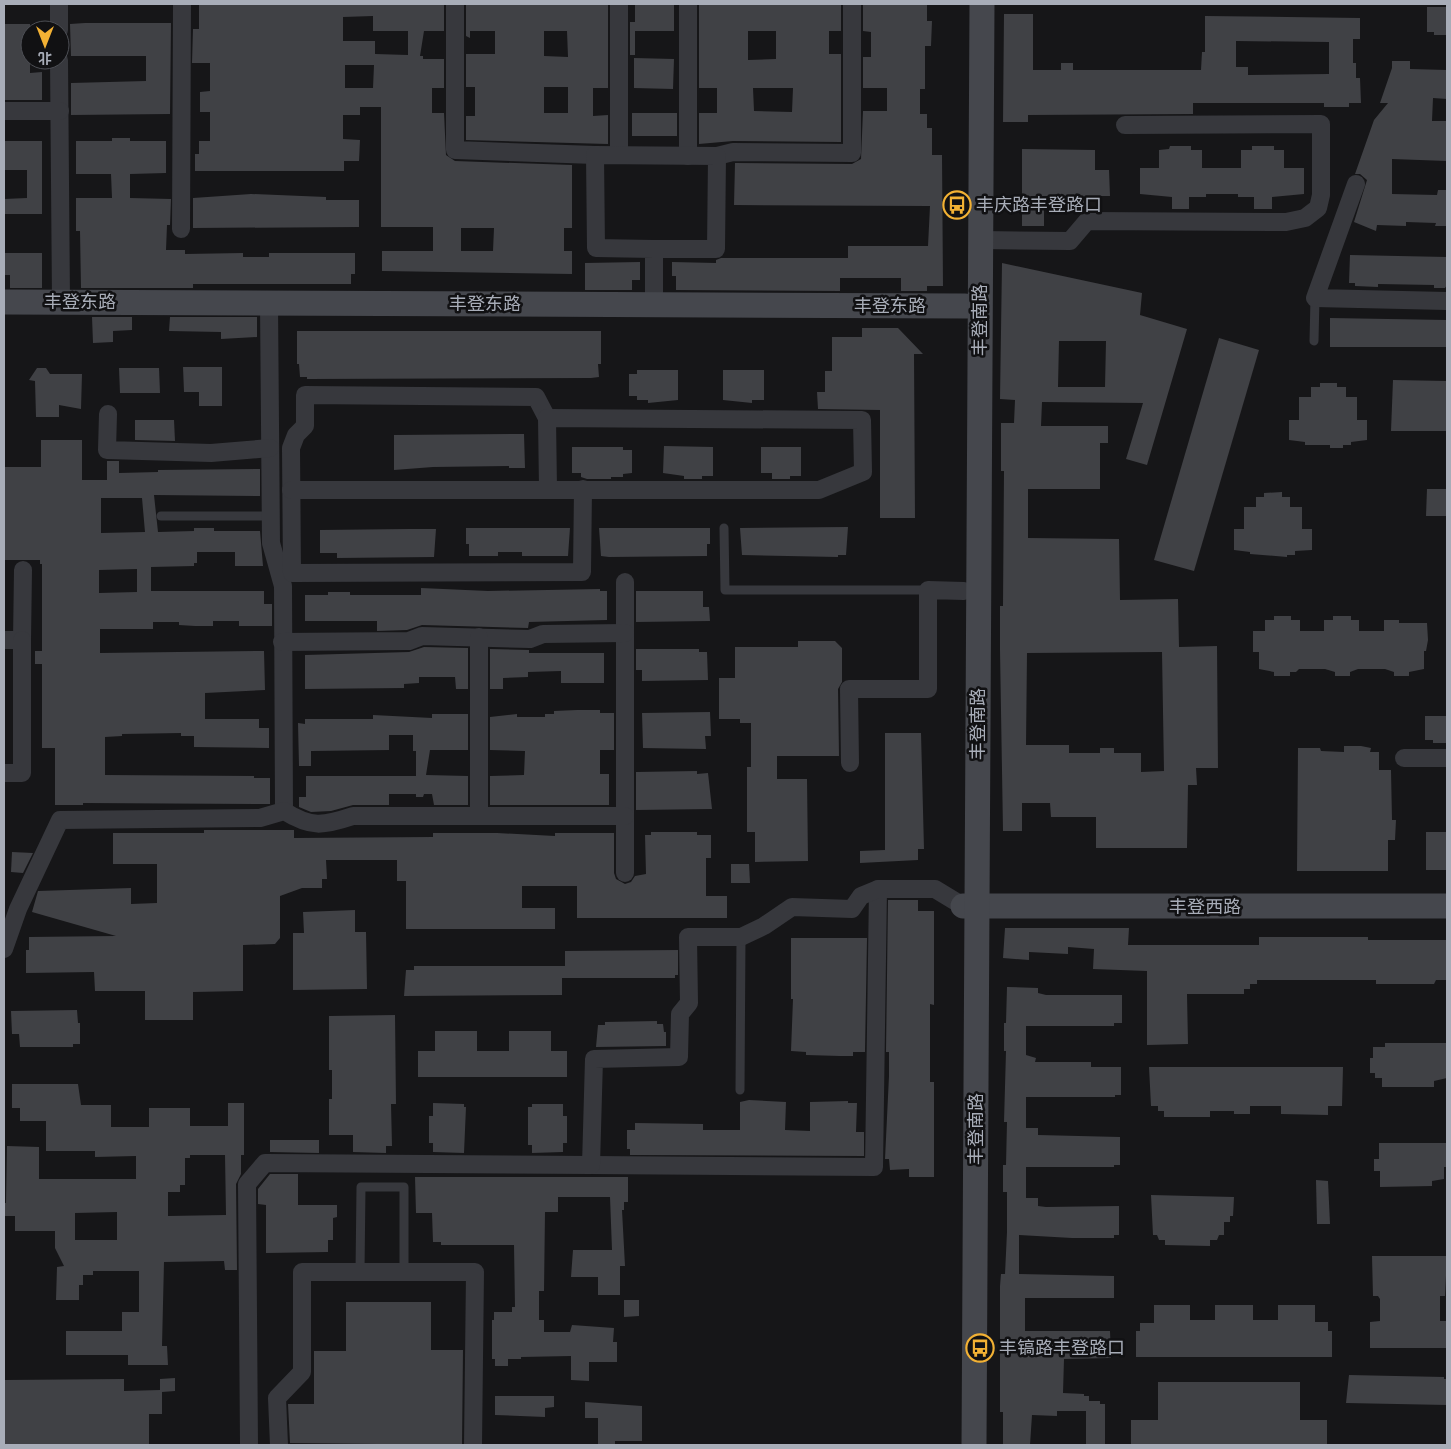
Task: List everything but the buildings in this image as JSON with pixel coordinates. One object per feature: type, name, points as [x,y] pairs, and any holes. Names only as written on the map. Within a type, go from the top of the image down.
[{"type":"street","points":[[58,4],[59,20]]},
{"type":"street","points":[[181,228],[182,4]]},
{"type":"street","points":[[455,4],[456,150],[688,156],[717,156],[733,152],[852,153],[852,4]]},
{"type":"street","points":[[619,4],[619,155]]},
{"type":"street","points":[[688,4],[688,156]]},
{"type":"street","name":"丰登南路","points":[[965,4],[964,591],[970,906],[974,1445]]},
{"type":"street","name":"丰登南路","points":[[964,1445],[970,906],[981,240],[982,4]]},
{"type":"street","points":[[59,70],[61,302]]},
{"type":"street","points":[[4,111],[60,111]]},
{"type":"street","points":[[981,240],[1070,241],[1087,220],[1286,222],[1305,218],[1318,208],[1322,195],[1321,124],[1124,125]]},
{"type":"street","points":[[595,155],[596,248],[654,249],[716,249],[717,156]]},
{"type":"street","points":[[1356,184],[1316,298],[1447,301]]},
{"type":"street","points":[[654,249],[654,304]]},
{"type":"street","name":"丰登东路","points":[[4,302],[965,306]]},
{"type":"street","points":[[269,304],[281,448],[291,490],[292,573],[582,572],[583,489]]},
{"type":"street","points":[[108,414],[107,450],[211,453],[281,448],[305,426],[305,395],[536,398],[547,418],[548,489]]},
{"type":"street","points":[[291,490],[819,490],[863,472],[862,420],[547,418]]},
{"type":"street","points":[[281,448],[270,516],[271,543],[283,586],[284,811]]},
{"type":"street","points":[[4,773],[22,773],[23,570]]},
{"type":"street","points":[[625,582],[626,873]]},
{"type":"street","points":[[850,763],[850,689],[928,689],[928,590],[964,591]]},
{"type":"street","points":[[282,642],[409,641],[422,636],[530,639],[542,634],[625,633]]},
{"type":"street","points":[[479,637],[479,816]]},
{"type":"street","points":[[4,640],[22,640]]},
{"type":"street","points":[[1404,758],[1447,758]]},
{"type":"street","points":[[4,949],[18,909],[60,820],[260,818],[284,811],[303,823],[332,823],[353,816],[626,816]]},
{"type":"street","points":[[249,1445],[248,1184],[265,1163],[874,1167],[878,889]]},
{"type":"street","points":[[591,1165],[594,1059],[679,1057],[680,1014],[689,1002],[688,937],[741,937],[764,926],[792,907],[852,909],[861,896],[878,889],[934,889],[970,906]]},
{"type":"street","name":"丰登西路","points":[[970,906],[1447,906]]},
{"type":"street","points":[[279,1445],[278,1398],[302,1372],[302,1272],[475,1272],[473,1445]]},
{"type":"lane","points":[[1314,342],[1316,298]]},
{"type":"lane","points":[[161,516],[270,516]]},
{"type":"lane","points":[[724,528],[725,590],[928,590]]},
{"type":"lane","points":[[740,1090],[741,937]]},
{"type":"lane","points":[[360,1272],[361,1187],[404,1188],[404,1272]]},
{"type":"place","name":"丰庆路丰登路口","points":[[957,205]]},
{"type":"place","name":"丰镐路丰登路口","points":[[980,1348]]}]
